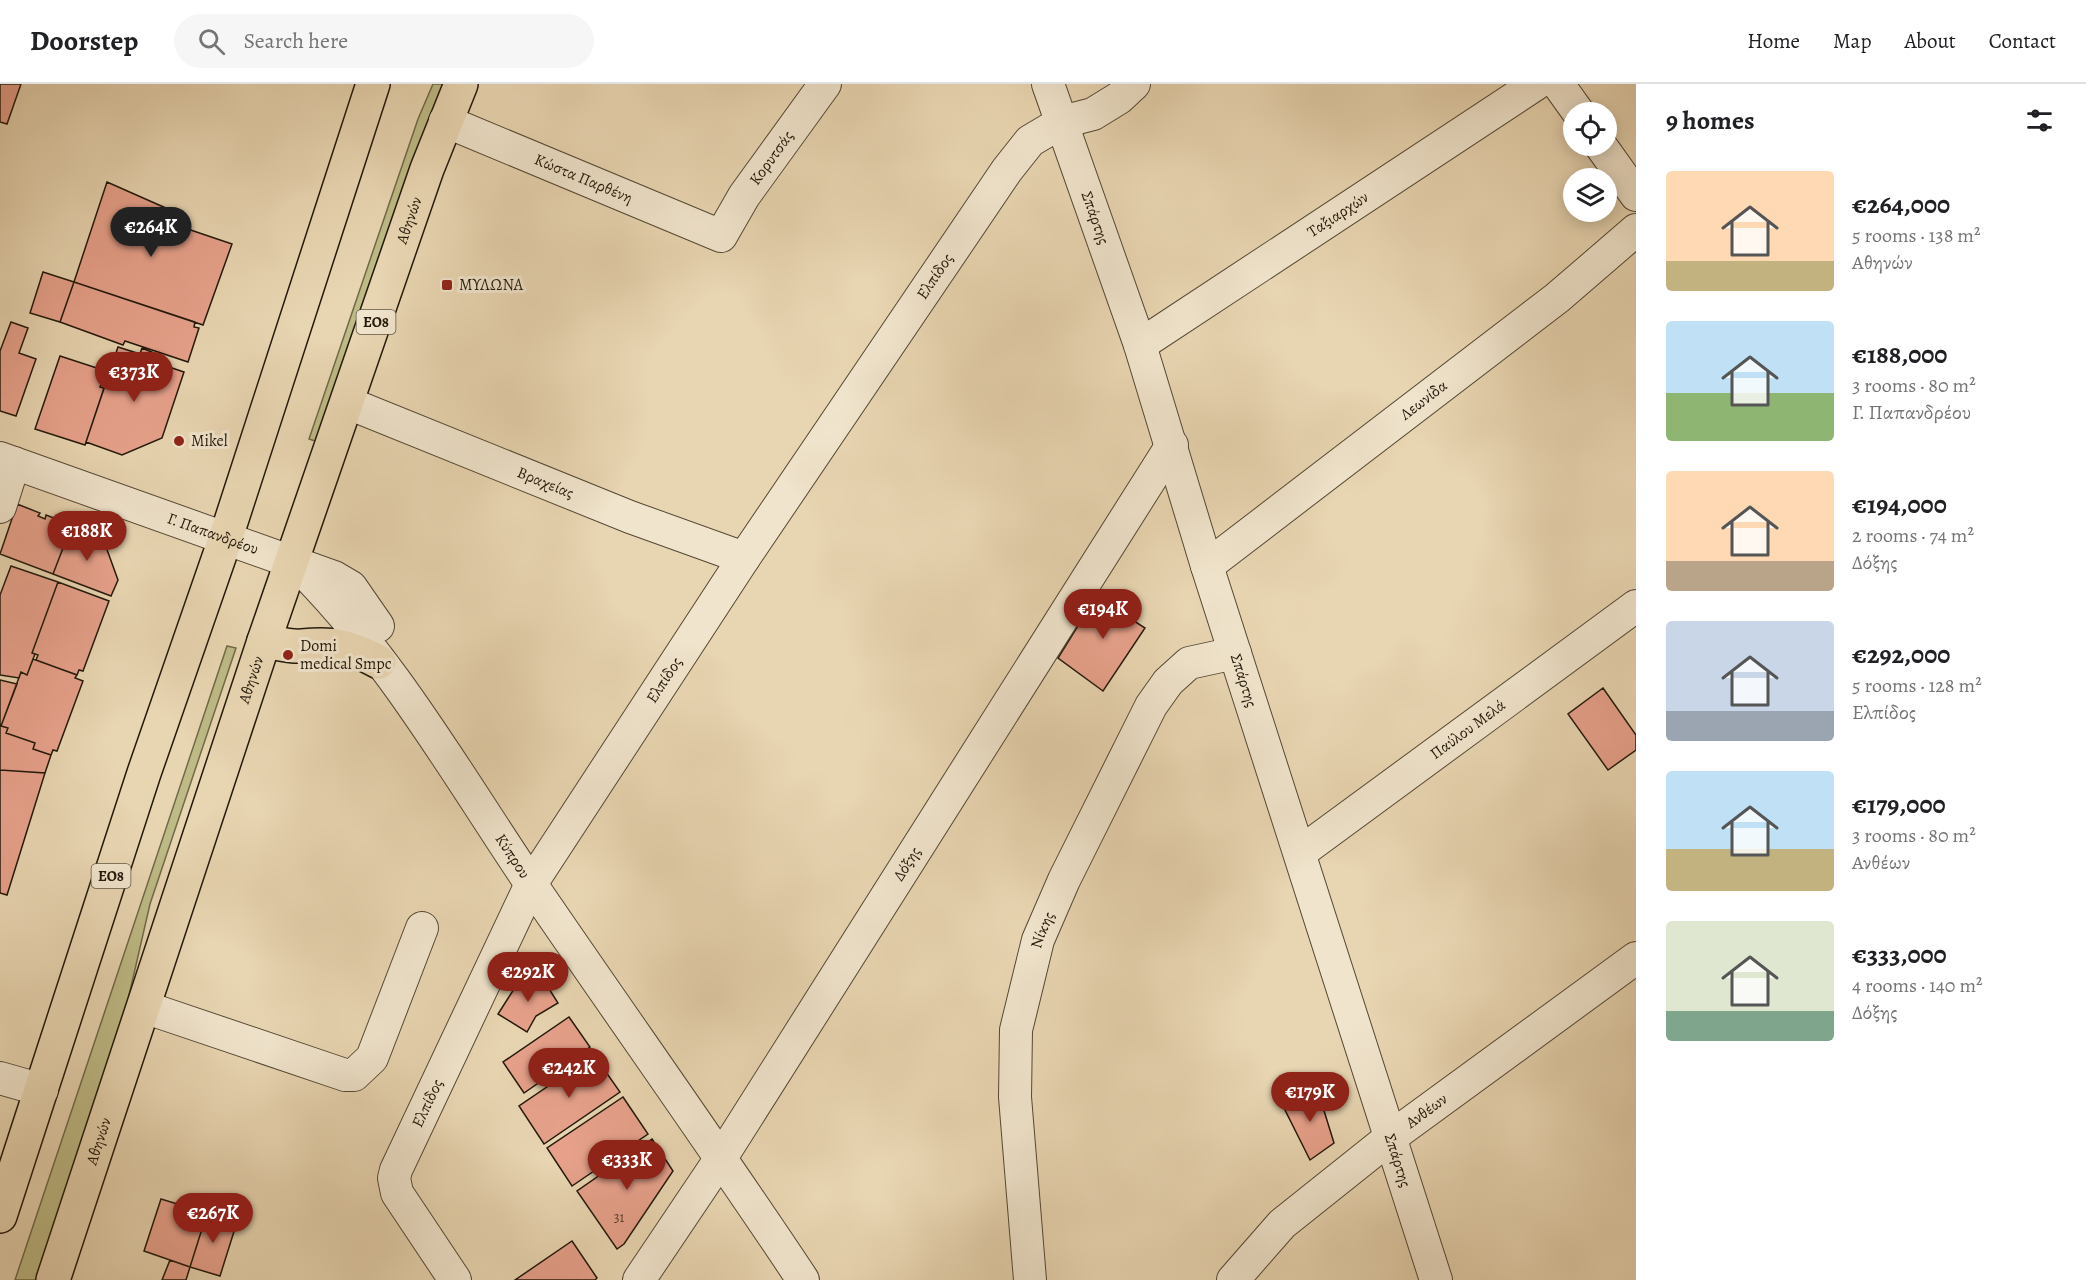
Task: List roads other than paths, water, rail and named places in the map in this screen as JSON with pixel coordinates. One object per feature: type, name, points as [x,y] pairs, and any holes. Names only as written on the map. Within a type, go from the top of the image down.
[{"type":"highway","name":"ΕΟ8","points":[[0,1216],[144,773],[226,537],[373,84]]},
{"type":"highway","name":"Αθηνών","points":[[53,1280],[264,641],[445,121],[461,84]]},
{"type":"highway","points":[[264,641],[301,646],[326,643],[342,645],[379,662]]},
{"type":"street","name":"Κορυτσάς","points":[[721,236],[744,195],[825,84]]},
{"type":"street","name":"Σπάρτης","points":[[1048,84],[1140,345],[1207,566],[1301,852],[1436,1280]]},
{"type":"street","name":"Ελπίδος","points":[[455,1280],[397,1193],[394,1178],[531,884],[744,558],[1007,170],[1030,141],[1062,122],[1093,114],[1119,98],[1134,84]]},
{"type":"street","name":"Ταξιαρχών","points":[[1140,345],[1536,84]]},
{"type":"street","points":[[1558,84],[1571,102]]},
{"type":"street","name":"Κώστα Παρθένη","points":[[445,121],[721,236]]},
{"type":"street","points":[[1608,156],[1636,195]]},
{"type":"street","name":"Λεωνίδα","points":[[1207,566],[1557,298],[1636,230]]},
{"type":"street","name":"Βραχείας","points":[[348,403],[630,517],[744,558]]},
{"type":"street","name":"Δόξης","points":[[639,1280],[722,1158],[1172,446]]},
{"type":"street","name":"Γ. Παπανδρέου","points":[[7,460],[292,560]]},
{"type":"street","points":[[0,507],[7,460]]},
{"type":"street","points":[[292,560],[329,596],[408,697]]},
{"type":"street","name":"Κύπρου","points":[[292,560],[334,577],[351,587],[394,650],[408,697],[531,884],[722,1158],[802,1280]]},
{"type":"street","name":"Παύλου Μελά","points":[[1301,852],[1636,606]]},
{"type":"street","name":"Νίκης","points":[[1030,1280],[1015,1097],[1016,1030],[1038,940],[1064,880],[1151,706],[1168,682],[1189,663],[1236,653]]},
{"type":"street","points":[[144,1007],[345,1075],[354,1075],[372,1058],[422,928]]},
{"type":"street","name":"Ανθέων","points":[[1233,1280],[1282,1224],[1390,1137],[1634,969]]},
{"type":"street","points":[[0,1078],[42,1090]]},
{"type":"place","name":"ΜΥΛΩΝΑ","points":[[447,285]]},
{"type":"place","name":"Mikel","points":[[179,441]]},
{"type":"place","name":"Domi medical Smpc","points":[[288,655]]}]
